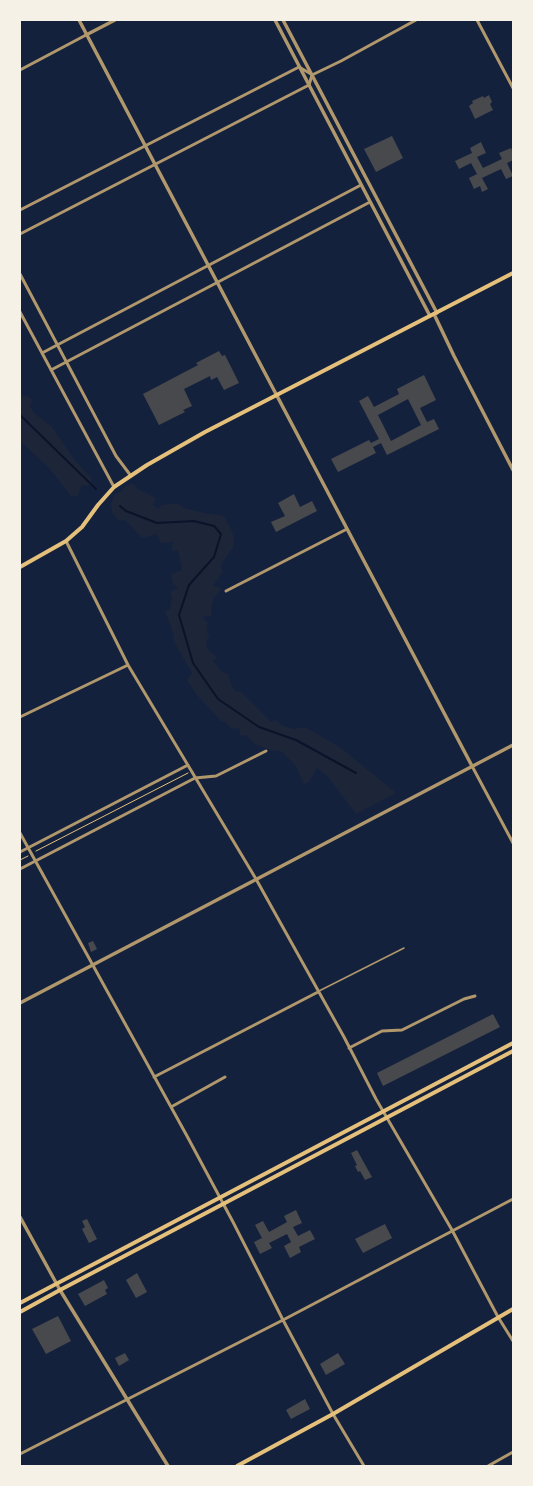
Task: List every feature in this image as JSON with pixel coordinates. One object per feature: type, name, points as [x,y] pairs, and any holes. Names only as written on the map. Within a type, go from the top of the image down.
[{"type":"main road","points":[[20,567],[66,541],[82,527],[98,505],[114,487],[147,465],[205,432],[513,273]]},
{"type":"main road","points":[[20,1303],[513,1043]]},
{"type":"main road","points":[[20,1312],[513,1051]]},
{"type":"main road","points":[[237,1466],[333,1414],[513,1309]]},
{"type":"street","points":[[79,20],[513,843]]},
{"type":"street","points":[[20,70],[115,20]]},
{"type":"street","points":[[275,20],[370,202],[434,315]]},
{"type":"street","points":[[283,20],[312,74],[513,470]]},
{"type":"street","points":[[312,74],[341,61],[416,20]]},
{"type":"street","points":[[477,20],[513,88]]},
{"type":"street","points":[[300,67],[312,74]]},
{"type":"street","points":[[20,210],[300,67]]},
{"type":"street","points":[[20,234],[309,85],[312,74]]},
{"type":"street","points":[[42,353],[361,184]]},
{"type":"street","points":[[52,370],[370,202]]},
{"type":"street","points":[[20,274],[116,456],[130,476]]},
{"type":"street","points":[[20,312],[114,487]]},
{"type":"street","points":[[226,591],[347,529]]},
{"type":"street","points":[[66,541],[128,665],[256,879],[376,1099],[452,1230],[498,1317],[513,1341]]},
{"type":"street","points":[[20,717],[128,665]]},
{"type":"street","points":[[20,1003],[513,745]]},
{"type":"street","points":[[20,869],[196,778],[216,776],[266,751]]},
{"type":"street","points":[[20,852],[188,765]]},
{"type":"street","points":[[20,833],[171,1107],[220,1198],[282,1320],[333,1414],[364,1466]]},
{"type":"street","points":[[154,1077],[318,992]]},
{"type":"street","points":[[349,1048],[382,1031],[402,1030],[464,999],[475,996]]},
{"type":"street","points":[[171,1107],[226,1077]]},
{"type":"street","points":[[20,1454],[282,1320],[513,1199]]},
{"type":"street","points":[[20,1217],[60,1290],[126,1400],[168,1466]]},
{"type":"street","points":[[488,1466],[513,1452]]},
{"type":"lane","points":[[318,992],[404,948]]},
{"type":"path","points":[[20,860],[191,771]]},
{"type":"shaded area","points":[[20,394],[23,397],[27,395],[32,400],[30,407],[34,413],[52,427],[74,459],[91,478],[92,485],[81,486],[78,496],[72,497],[48,467],[20,441]]},
{"type":"shaded area","points":[[133,484],[138,489],[156,498],[153,505],[159,509],[161,505],[177,503],[184,508],[224,516],[232,531],[234,539],[233,547],[222,563],[221,569],[223,571],[213,586],[220,587],[221,589],[214,598],[211,607],[211,616],[203,617],[205,621],[210,624],[206,625],[209,637],[206,641],[210,652],[217,658],[213,661],[222,672],[228,674],[235,691],[241,692],[271,722],[275,720],[283,726],[293,729],[305,727],[340,747],[396,793],[356,814],[329,778],[317,768],[309,782],[304,784],[295,765],[281,751],[274,751],[255,744],[246,735],[240,735],[240,728],[231,729],[225,722],[221,721],[196,694],[187,680],[192,673],[173,640],[174,635],[165,611],[170,609],[172,598],[170,592],[178,588],[173,584],[171,574],[182,570],[178,550],[171,550],[173,542],[161,543],[157,534],[142,538],[125,520],[119,521],[112,512],[111,504],[115,494],[122,491],[125,486]]},
{"type":"building","points":[[489,95],[492,102],[490,104],[493,110],[475,119],[469,106],[473,103],[472,101]]},
{"type":"building","points":[[392,136],[403,158],[376,172],[364,149]]},
{"type":"building","points":[[481,142],[486,153],[477,157],[483,168],[502,159],[499,153],[511,148],[513,153],[513,160],[507,163],[513,176],[506,179],[501,169],[482,178],[488,189],[482,192],[480,186],[474,189],[469,178],[477,174],[471,163],[459,169],[455,161],[472,153],[470,148]]},
{"type":"building","points":[[219,351],[222,356],[225,355],[239,383],[224,390],[217,377],[211,380],[210,376],[184,389],[192,406],[183,410],[185,412],[159,425],[143,394],[198,365],[196,363]]},
{"type":"building","points":[[424,375],[436,400],[420,408],[427,422],[434,419],[439,429],[387,455],[381,443],[373,447],[376,453],[338,472],[331,459],[369,440],[371,443],[379,439],[359,401],[368,396],[374,407],[399,394],[397,389]],"holes":[[[408,399],[421,425],[391,441],[378,415]]]},
{"type":"building","points":[[294,494],[300,507],[312,501],[317,511],[276,532],[271,522],[285,516],[278,503]]},
{"type":"building","points":[[93,941],[97,949],[91,952],[88,943]]},
{"type":"building","points":[[493,1014],[500,1027],[383,1086],[377,1073]]},
{"type":"building","points":[[357,1150],[372,1177],[365,1180],[360,1171],[358,1172],[355,1166],[357,1165],[351,1153]]},
{"type":"building","points":[[296,1210],[302,1223],[293,1227],[298,1236],[310,1230],[315,1239],[299,1247],[301,1252],[290,1258],[284,1246],[291,1242],[287,1234],[269,1243],[272,1248],[260,1254],[254,1242],[262,1238],[255,1225],[263,1221],[269,1232],[287,1222],[284,1216]]},
{"type":"building","points":[[87,1219],[97,1239],[89,1243],[82,1229],[85,1227],[82,1221]]},
{"type":"building","points":[[385,1224],[392,1238],[363,1253],[355,1239]]},
{"type":"building","points":[[137,1273],[147,1292],[136,1298],[126,1280]]},
{"type":"building","points":[[104,1280],[108,1288],[105,1290],[107,1294],[85,1306],[78,1294]]},
{"type":"building","points":[[58,1316],[71,1341],[46,1354],[32,1329]]},
{"type":"building","points":[[125,1353],[129,1360],[119,1366],[115,1358]]},
{"type":"building","points":[[338,1353],[345,1364],[326,1375],[320,1364]]},
{"type":"building","points":[[305,1399],[310,1409],[291,1419],[286,1410]]},
{"type":"waterway","points":[[20,415],[96,489]]},
{"type":"waterway","points":[[120,506],[126,511],[157,523],[194,521],[214,526],[221,534],[214,557],[189,585],[179,615],[193,663],[218,699],[259,727],[296,740],[356,773]]}]
